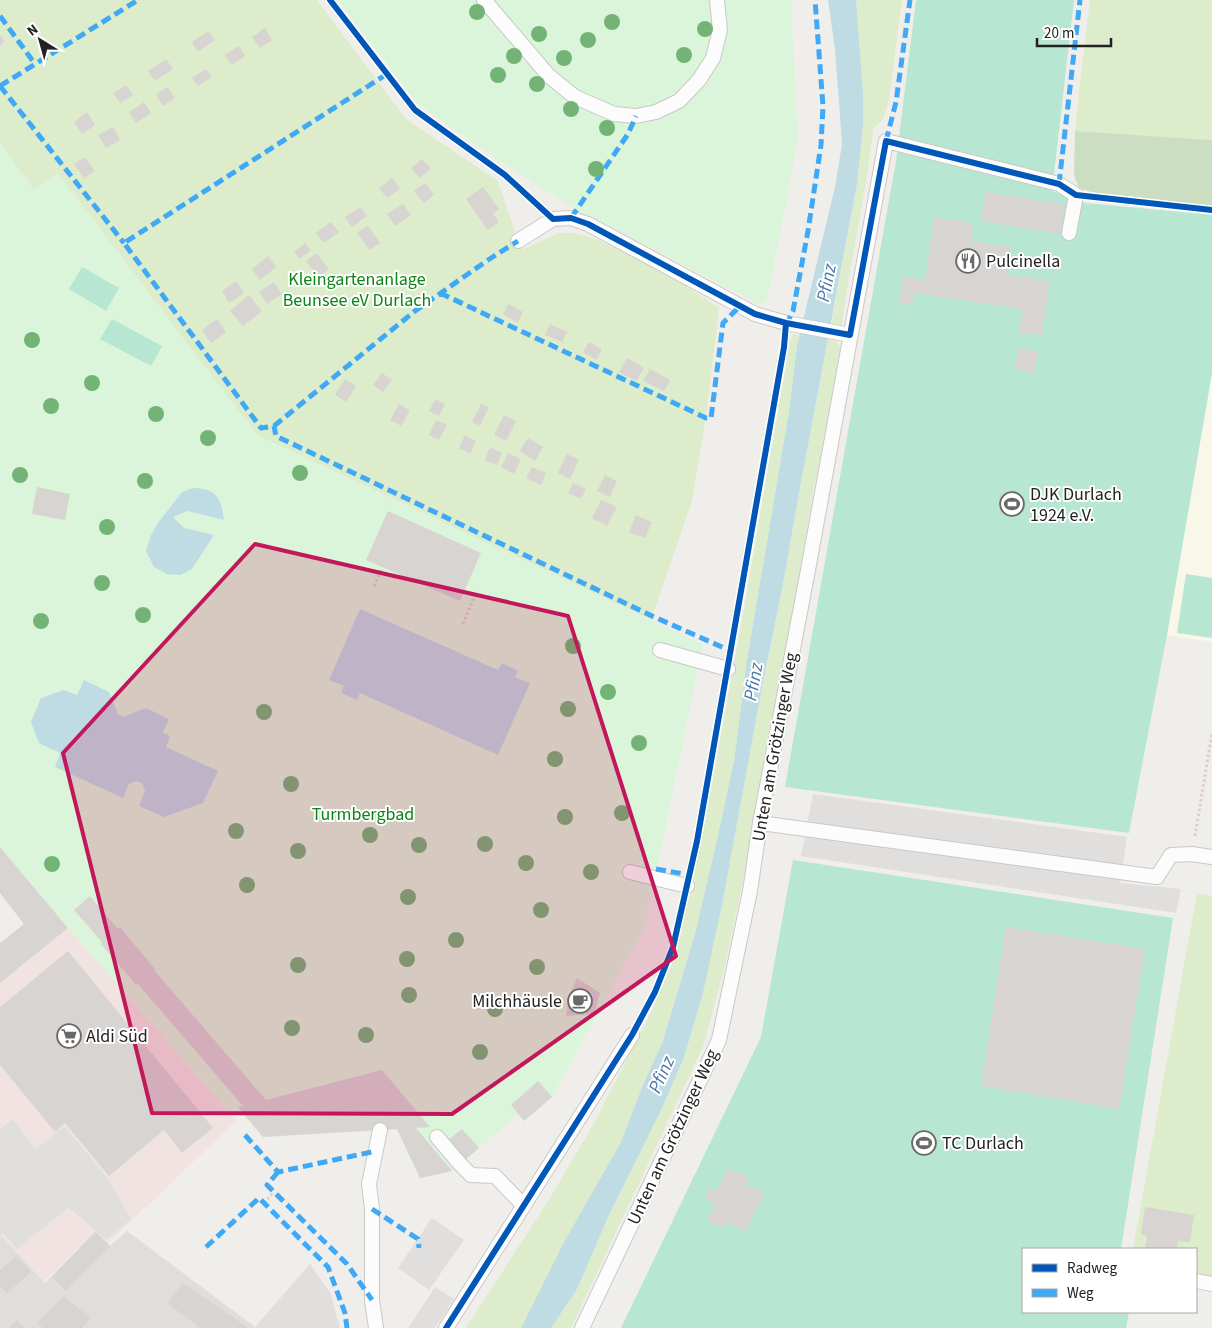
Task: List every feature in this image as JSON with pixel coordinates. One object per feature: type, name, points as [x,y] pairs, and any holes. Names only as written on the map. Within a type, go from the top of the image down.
[{"type":"lane","points":[[484,0],[549,76],[575,97],[614,114],[636,116],[656,112],[679,100],[699,80],[713,58],[720,30],[717,0]]},
{"type":"lane","name":"Unten am Grötzinger Weg","points":[[582,1328],[719,1040],[750,891],[760,823],[886,141],[1059,184],[1076,195],[1069,233]]},
{"type":"lane","points":[[518,241],[553,219],[571,218],[588,224],[755,314],[786,324],[850,335]]},
{"type":"lane","points":[[660,650],[728,669]]},
{"type":"lane","points":[[760,823],[1157,877],[1170,855],[1192,854],[1212,857]]},
{"type":"lane","points":[[630,872],[687,886]]},
{"type":"lane","points":[[446,1328],[632,1035]]},
{"type":"lane","points":[[376,1328],[372,1300],[372,1209],[369,1184],[380,1130]]},
{"type":"lane","points":[[437,1137],[471,1175],[495,1176],[524,1206]]},
{"type":"lane","points":[[1197,1281],[1212,1284]]},
{"type":"path","points":[[374,586],[381,570]]},
{"type":"path","points":[[463,624],[476,593]]},
{"type":"path","points":[[1192,854],[1212,733]]},
{"type":"path","points":[[164,740],[166,734]]},
{"type":"path","points":[[60,769],[63,764]]},
{"type":"path","points":[[264,1203],[274,1192]]},
{"type":"highlighted area","points":[[255,544],[568,616],[676,956],[452,1114],[152,1113],[63,753]]},
{"type":"shaded area","points":[[1212,373],[1212,642],[1167,635]]},
{"type":"shaded area","points":[[813,794],[1127,837],[1120,883],[1181,889],[1176,913],[801,856]]},
{"type":"shaded area","points":[[68,928],[236,1121],[108,1243],[95,1230],[44,1282],[3,1236],[0,1238],[0,983]]},
{"type":"shaded area","points":[[12,1119],[36,1149],[64,1126],[109,1180],[131,1219],[106,1240],[69,1207],[17,1249],[3,1233],[0,1235],[0,1129]]},
{"type":"shaded area","points":[[432,1218],[464,1240],[429,1290],[398,1268]]},
{"type":"shaded area","points":[[95,1231],[110,1246],[127,1231],[255,1327],[0,1328],[0,1238],[2,1236],[45,1283]]},
{"type":"shaded area","points":[[310,1264],[331,1294],[340,1328],[254,1328]]},
{"type":"shaded area","points":[[435,1287],[454,1299],[435,1328],[408,1328]]},
{"type":"green space","name":"Kleingartenanlage Beunsee eV Durlach","points":[[0,0],[317,0],[406,119],[498,181],[521,250],[559,233],[575,233],[596,239],[661,270],[719,308],[706,418],[692,501],[651,620],[257,435],[58,174],[34,190],[0,143]]},
{"type":"green space","points":[[338,0],[791,0],[798,140],[767,301],[759,304],[577,210],[498,160],[418,104]]},
{"type":"green space","points":[[856,0],[902,0],[889,100],[883,120],[873,129],[842,323],[839,327],[831,327],[857,184],[863,126],[863,93]]},
{"type":"green space","name":"DJK Durlach 1924 e.V.","points":[[916,0],[1074,0],[1052,191],[1086,203],[1212,215],[1212,373],[1167,635],[1129,833],[785,787],[896,161]]},
{"type":"green space","points":[[1090,0],[1212,0],[1212,140],[1075,131]]},
{"type":"green space","points":[[1075,131],[1212,140],[1212,207],[1091,192],[1079,188],[1074,175]]},
{"type":"green space","name":"Turmbergbad","points":[[0,143],[34,190],[58,174],[257,435],[703,645],[644,929],[552,1097],[524,1121],[518,1114],[452,1171],[420,1178],[396,1129],[263,1137],[238,1108],[230,1113],[68,928],[0,847]]},
{"type":"green space","points":[[82,267],[119,288],[106,311],[69,289]]},
{"type":"green space","points":[[112,319],[162,346],[151,366],[100,339]]},
{"type":"green space","points":[[794,334],[800,335],[789,412],[747,660],[734,761],[695,934],[663,1041],[643,1085],[620,1144],[563,1244],[521,1328],[466,1328],[550,1198],[594,1123],[650,1015],[673,961],[702,838],[790,342]]},
{"type":"green space","points":[[828,338],[838,343],[840,348],[831,410],[813,492],[758,806],[726,962],[703,1047],[571,1328],[551,1328],[577,1289],[609,1215],[663,1106],[684,1057],[703,993],[723,900]]},
{"type":"green space","points":[[1186,574],[1212,578],[1212,638],[1177,633]]},
{"type":"green space","name":"TC Durlach","points":[[793,860],[1173,918],[1121,1248],[1022,1248],[1022,1313],[1129,1313],[1126,1328],[621,1328],[761,1037]]},
{"type":"green space","points":[[1197,893],[1212,896],[1212,1277],[1197,1274],[1197,1248],[1133,1248]]},
{"type":"water","name":"Pfinz","points":[[828,0],[856,0],[863,93],[863,126],[857,184],[723,900],[703,993],[684,1057],[663,1106],[609,1215],[577,1289],[551,1328],[521,1328],[563,1244],[620,1144],[643,1085],[663,1041],[695,934],[717,840],[734,761],[747,660],[789,412],[797,346],[835,187],[842,144],[835,49]]},
{"type":"water","points":[[193,488],[208,490],[216,496],[221,506],[224,520],[188,511],[173,517],[184,528],[214,535],[192,569],[180,575],[167,574],[154,567],[146,551],[151,535],[158,523],[182,492]]},
{"type":"water","points":[[360,609],[498,670],[502,663],[518,671],[515,677],[530,683],[498,755],[360,693],[357,700],[341,693],[344,686],[329,680]]},
{"type":"water","points":[[84,680],[109,692],[118,714],[123,717],[146,708],[169,719],[163,733],[170,736],[166,747],[218,771],[203,803],[164,817],[139,806],[145,791],[142,783],[137,781],[129,784],[123,798],[55,767],[60,753],[39,743],[31,722],[41,698],[64,690],[77,695]]},
{"type":"building","points":[[265,28],[272,40],[260,48],[252,37]]},
{"type":"building","points":[[209,31],[215,40],[198,52],[192,42]]},
{"type":"building","points":[[0,35],[5,41],[0,46]]},
{"type":"building","points":[[239,46],[245,56],[232,65],[225,55]]},
{"type":"building","points":[[166,59],[173,69],[155,81],[148,71]]},
{"type":"building","points":[[206,69],[212,77],[198,86],[192,78]]},
{"type":"building","points":[[126,85],[133,95],[120,103],[113,93]]},
{"type":"building","points":[[168,87],[175,98],[163,106],[156,94]]},
{"type":"building","points":[[144,102],[151,113],[136,123],[129,112]]},
{"type":"building","points":[[87,112],[95,125],[82,134],[74,122]]},
{"type":"building","points":[[113,127],[120,140],[106,148],[98,135]]},
{"type":"building","points":[[85,157],[95,171],[84,178],[74,164]]},
{"type":"building","points":[[422,159],[431,169],[419,178],[411,168]]},
{"type":"building","points":[[392,178],[400,189],[387,198],[379,188]]},
{"type":"building","points":[[425,183],[434,195],[424,203],[414,191]]},
{"type":"building","points":[[483,187],[499,209],[493,214],[499,222],[488,230],[466,199]]},
{"type":"building","points":[[986,192],[1065,204],[1060,234],[981,221]]},
{"type":"building","points":[[403,204],[411,215],[395,226],[387,214]]},
{"type":"building","points":[[361,207],[367,216],[352,227],[345,217]]},
{"type":"building","name":"Pulcinella","points":[[934,217],[973,223],[971,241],[1011,247],[1006,275],[1050,281],[1042,335],[1019,333],[1022,309],[914,293],[912,305],[899,303],[903,276],[925,280]]},
{"type":"building","points":[[331,222],[339,232],[324,243],[316,233]]},
{"type":"building","points":[[368,226],[380,243],[369,250],[357,233]]},
{"type":"building","points":[[305,243],[311,250],[300,259],[294,252]]},
{"type":"building","points":[[316,253],[329,269],[319,277],[306,261]]},
{"type":"building","points":[[268,256],[276,267],[260,280],[252,269]]},
{"type":"building","points":[[236,281],[244,293],[229,303],[222,291]]},
{"type":"building","points":[[274,282],[282,294],[267,304],[259,292]]},
{"type":"building","points":[[249,295],[262,311],[243,326],[230,311]]},
{"type":"building","points":[[508,304],[523,312],[518,323],[503,314]]},
{"type":"building","points":[[217,319],[226,332],[211,343],[202,330]]},
{"type":"building","points":[[550,324],[567,332],[562,342],[545,335]]},
{"type":"building","points":[[589,342],[602,349],[596,360],[583,352]]},
{"type":"building","points":[[1018,348],[1038,351],[1035,372],[1015,369]]},
{"type":"building","points":[[627,358],[644,368],[636,381],[619,372]]},
{"type":"building","points":[[650,369],[670,380],[664,391],[643,381]]},
{"type":"building","points":[[382,373],[392,380],[383,392],[373,385]]},
{"type":"building","points":[[345,379],[356,386],[346,402],[335,395]]},
{"type":"building","points":[[435,399],[445,404],[439,416],[429,411]]},
{"type":"building","points":[[399,404],[410,410],[401,426],[390,420]]},
{"type":"building","points":[[481,404],[489,407],[480,426],[472,422]]},
{"type":"building","points":[[504,415],[516,421],[506,441],[494,435]]},
{"type":"building","points":[[436,420],[447,425],[439,440],[429,435]]},
{"type":"building","points":[[465,435],[476,441],[470,454],[459,448]]},
{"type":"building","points":[[528,438],[543,447],[535,461],[520,451]]},
{"type":"building","points":[[490,447],[502,453],[497,465],[485,460]]},
{"type":"building","points":[[508,453],[521,459],[514,474],[501,467]]},
{"type":"building","points":[[567,454],[579,460],[570,479],[558,473]]},
{"type":"building","points":[[532,467],[546,473],[541,485],[526,478]]},
{"type":"building","points":[[605,475],[617,481],[610,497],[597,491]]},
{"type":"building","points":[[573,483],[586,489],[581,499],[568,493]]},
{"type":"building","points":[[37,487],[70,494],[65,520],[32,514]]},
{"type":"building","points":[[601,500],[617,507],[607,526],[592,518]]},
{"type":"building","points":[[388,511],[481,553],[460,601],[366,560]]},
{"type":"building","points":[[636,515],[652,522],[645,538],[629,532]]},
{"type":"building","points":[[0,847],[68,928],[0,983],[0,943],[24,924],[0,893]]},
{"type":"building","points":[[90,896],[118,929],[120,927],[154,970],[266,1100],[382,1070],[430,1127],[416,1128],[452,1171],[420,1178],[397,1129],[263,1137],[238,1107],[243,1106],[138,984],[136,985],[74,910]]},
{"type":"building","points":[[1006,927],[1145,949],[1119,1109],[981,1086]]},
{"type":"building","name":"Aldi Süd","points":[[68,951],[213,1128],[182,1153],[164,1130],[109,1176],[65,1123],[55,1132],[0,1065],[0,1007]]},
{"type":"building","points":[[577,978],[600,993],[594,1014],[566,1016],[569,996]]},
{"type":"building","points":[[538,1081],[552,1097],[524,1121],[511,1105]]},
{"type":"building","points":[[462,1129],[479,1148],[464,1161],[447,1141]]},
{"type":"building","points":[[728,1168],[749,1177],[746,1185],[764,1193],[746,1231],[726,1222],[723,1228],[707,1221],[715,1204],[705,1199],[709,1188],[717,1191]]},
{"type":"building","points":[[1145,1207],[1194,1215],[1190,1242],[1178,1241],[1177,1248],[1145,1248],[1147,1236],[1141,1234]]},
{"type":"building","points":[[96,1232],[110,1246],[66,1291],[52,1277]]},
{"type":"building","points":[[17,1256],[31,1272],[7,1293],[0,1286],[0,1270]]},
{"type":"building","points":[[183,1283],[247,1327],[200,1328],[167,1303]]},
{"type":"building","points":[[64,1296],[90,1318],[82,1328],[43,1328],[37,1323]]},
{"type":"building","points":[[17,1320],[25,1328],[9,1328]]},
{"type":"marked path","points":[[0,86],[138,0]]},
{"type":"marked path","points":[[786,325],[793,311],[821,145],[823,106],[815,0]]},
{"type":"marked path","points":[[886,141],[896,102],[910,0]]},
{"type":"marked path","points":[[1059,184],[1080,0]]},
{"type":"marked path","points":[[0,16],[35,64]]},
{"type":"marked path","points":[[387,74],[124,243],[261,428],[274,426],[276,436],[652,616],[731,651]]},
{"type":"marked path","points":[[0,86],[124,243]]},
{"type":"marked path","points":[[571,218],[628,134],[636,116]]},
{"type":"marked path","points":[[274,426],[415,311],[518,241]]},
{"type":"marked path","points":[[440,293],[706,418],[711,418],[723,323],[741,305]]},
{"type":"marked path","points":[[656,869],[690,875]]},
{"type":"marked path","points":[[245,1135],[278,1172],[376,1151]]},
{"type":"marked path","points":[[278,1172],[267,1185],[347,1264],[372,1300]]},
{"type":"marked path","points":[[206,1247],[259,1198],[328,1267],[345,1313],[347,1328]]},
{"type":"marked path","points":[[372,1209],[418,1239],[419,1248]]},
{"type":"cycle path","points":[[330,0],[415,110],[505,175],[553,219],[571,218],[588,224],[755,314],[786,323],[850,335],[886,141],[1059,184],[1076,195],[1212,210]]},
{"type":"cycle path","points":[[446,1328],[632,1035],[655,992],[673,947],[697,841],[784,347],[786,323]]},
{"type":"place","name":"Pulcinella","points":[[968,261]]},
{"type":"place","name":"DJK Durlach 1924 e.V.","points":[[1012,504]]},
{"type":"place","name":"Milchhäusle","points":[[580,1001]]},
{"type":"place","name":"Aldi Süd","points":[[69,1036]]},
{"type":"place","name":"TC Durlach","points":[[924,1143]]}]
